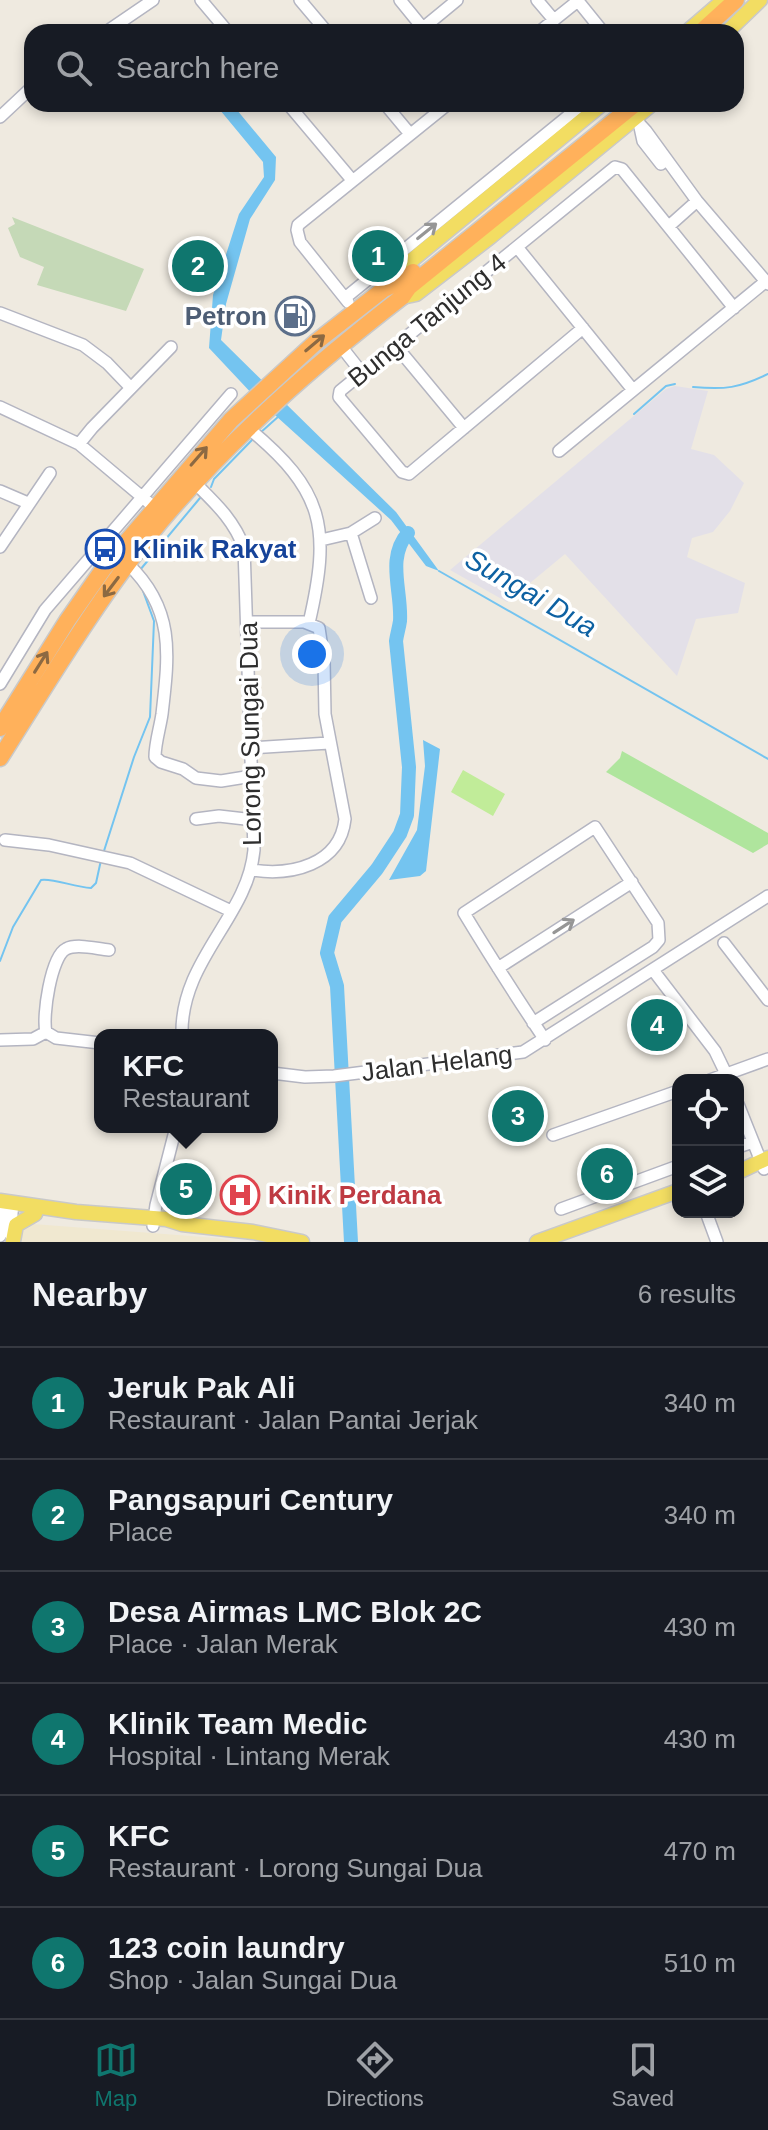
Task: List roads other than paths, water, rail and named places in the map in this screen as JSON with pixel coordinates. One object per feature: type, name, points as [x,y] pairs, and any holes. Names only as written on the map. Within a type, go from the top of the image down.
[{"type":"highway","points":[[714,24],[749,2]]},
{"type":"highway","points":[[725,24],[749,2]]},
{"type":"highway","points":[[282,383],[340,345],[402,297],[409,287],[610,112]]},
{"type":"highway","points":[[0,728],[81,601],[124,542],[154,507],[282,383],[350,304],[401,281],[636,116]]},
{"type":"highway","points":[[0,758],[84,626],[136,571],[195,483],[254,433],[257,406]]},
{"type":"main road","points":[[696,24],[724,0]]},
{"type":"main road","points":[[733,24],[749,2],[768,5]]},
{"type":"main road","points":[[384,289],[395,274],[592,112]]},
{"type":"main road","points":[[402,297],[416,294],[466,256],[636,116]]},
{"type":"main road","points":[[537,1242],[672,1193]]},
{"type":"main road","points":[[5,1206],[154,1222]]},
{"type":"main road","points":[[5,1206],[35,1214],[182,1224],[253,1232],[302,1242]]},
{"type":"main road","points":[[13,1242],[16,1225],[35,1214]]},
{"type":"street","points":[[118,24],[153,0]]},
{"type":"street","points":[[201,0],[221,24]]},
{"type":"street","points":[[300,0],[320,24]]},
{"type":"street","points":[[400,0],[419,24]]},
{"type":"street","points":[[431,24],[457,0]]},
{"type":"street","points":[[537,0],[554,20]]},
{"type":"street","points":[[549,24],[579,0],[597,24]]},
{"type":"street","points":[[0,117],[24,94]]},
{"type":"street","points":[[295,112],[352,180]]},
{"type":"street","points":[[392,112],[410,134]]},
{"type":"street","points":[[438,112],[301,220],[297,230],[300,242],[350,304],[574,112]]},
{"type":"street","points":[[559,451],[766,283],[689,191],[636,116]]},
{"type":"street","name":"Bunga Tanjung 4","points":[[464,428],[407,474],[402,472],[339,394],[617,167],[622,169],[669,226]]},
{"type":"street","points":[[697,201],[669,226],[734,308]]},
{"type":"street","points":[[517,247],[633,390]]},
{"type":"street","points":[[0,313],[83,345],[107,363],[131,388]]},
{"type":"street","points":[[396,346],[464,428],[583,328]]},
{"type":"street","points":[[340,345],[362,373]]},
{"type":"street","points":[[79,444],[171,347]]},
{"type":"street","points":[[0,684],[45,610],[231,394]]},
{"type":"street","points":[[0,407],[79,444],[154,507]]},
{"type":"street","points":[[252,870],[290,872],[316,861],[333,849],[343,835],[345,819],[325,714],[324,661],[314,625],[321,540],[319,519],[307,488],[254,433]]},
{"type":"street","points":[[0,547],[50,473]]},
{"type":"street","name":"Lorong Sungai Dua","points":[[182,1029],[184,1010],[194,976],[252,870],[254,820],[246,564],[238,531],[195,483]]},
{"type":"street","points":[[0,491],[28,503]]},
{"type":"street","points":[[321,540],[351,533],[375,518]]},
{"type":"street","points":[[351,533],[371,598]]},
{"type":"street","points":[[136,571],[154,593],[164,616],[167,645],[162,717],[155,757],[196,778],[221,781],[252,776]]},
{"type":"street","points":[[247,622],[314,625]]},
{"type":"street","points":[[251,748],[329,743]]},
{"type":"street","points":[[196,819],[219,816],[254,820]]},
{"type":"street","points":[[533,1023],[657,944],[660,935],[658,923],[595,827],[464,913],[533,1023],[545,1040]]},
{"type":"street","points":[[5,840],[49,845],[130,863],[231,911]]},
{"type":"street","points":[[498,968],[632,882]]},
{"type":"street","name":"Jalan Helang","points":[[278,1074],[305,1077],[348,1075],[515,1055],[545,1040],[768,896]]},
{"type":"street","points":[[724,943],[768,1000]]},
{"type":"street","points":[[94,1042],[56,1038],[46,1032],[44,1021],[53,968],[61,952],[67,947],[109,950]]},
{"type":"street","points":[[653,970],[715,1051],[726,1074]]},
{"type":"street","points":[[0,1040],[28,1040],[46,1032]]},
{"type":"street","points":[[735,1074],[768,1059]]},
{"type":"street","points":[[553,1135],[672,1093]]},
{"type":"street","points":[[744,1119],[758,1166]]},
{"type":"street","points":[[154,1222],[175,1133]]},
{"type":"street","points":[[741,1146],[753,1142]]},
{"type":"street","points":[[561,1209],[672,1168]]},
{"type":"street","points":[[0,1236],[5,1206]]},
{"type":"street","points":[[5,1206],[13,1242]]},
{"type":"street","points":[[708,1218],[717,1242]]},
{"type":"water","points":[[222,112],[239,112],[276,157],[275,180],[250,219],[226,304],[221,340],[396,512],[439,571],[426,566],[391,520],[255,397],[209,348],[213,295],[239,214],[264,177],[263,162]]},
{"type":"water","points":[[423,740],[440,749],[426,871],[420,876],[389,880],[417,830],[425,766]]},
{"type":"waterway","points":[[693,387],[732,387],[768,374]]},
{"type":"waterway","points":[[634,414],[666,386],[675,384]]},
{"type":"waterway","points":[[260,433],[279,416]]},
{"type":"waterway","points":[[211,487],[214,479],[252,440]]},
{"type":"waterway","points":[[140,570],[200,498]]},
{"type":"waterway","points":[[351,1242],[337,986],[327,953],[335,919],[377,869],[400,834],[407,815],[409,767],[396,641],[400,621],[396,564],[401,543],[408,533]]},
{"type":"waterway","name":"Sungai Dua","points":[[439,571],[768,759]]},
{"type":"waterway","points":[[103,854],[150,717],[154,621],[143,591]]},
{"type":"waterway","points":[[0,961],[13,927],[41,880],[91,888],[96,883],[101,860]]},
{"type":"place","name":"Jeruk Pak Ali","points":[[378,256]]},
{"type":"place","name":"Pangsapuri Century","points":[[198,266]]},
{"type":"place","name":"Petron","points":[[295,316]]},
{"type":"place","name":"Klinik Rakyat","points":[[105,549]]},
{"type":"place","name":"Klinik Team Medic","points":[[657,1025]]},
{"type":"place","name":"Desa Airmas LMC Blok 2C","points":[[518,1116]]},
{"type":"place","name":"123 coin laundry","points":[[607,1174]]},
{"type":"place","name":"KFC","points":[[186,1189]]},
{"type":"place","name":"Kinik Perdana","points":[[240,1195]]}]
